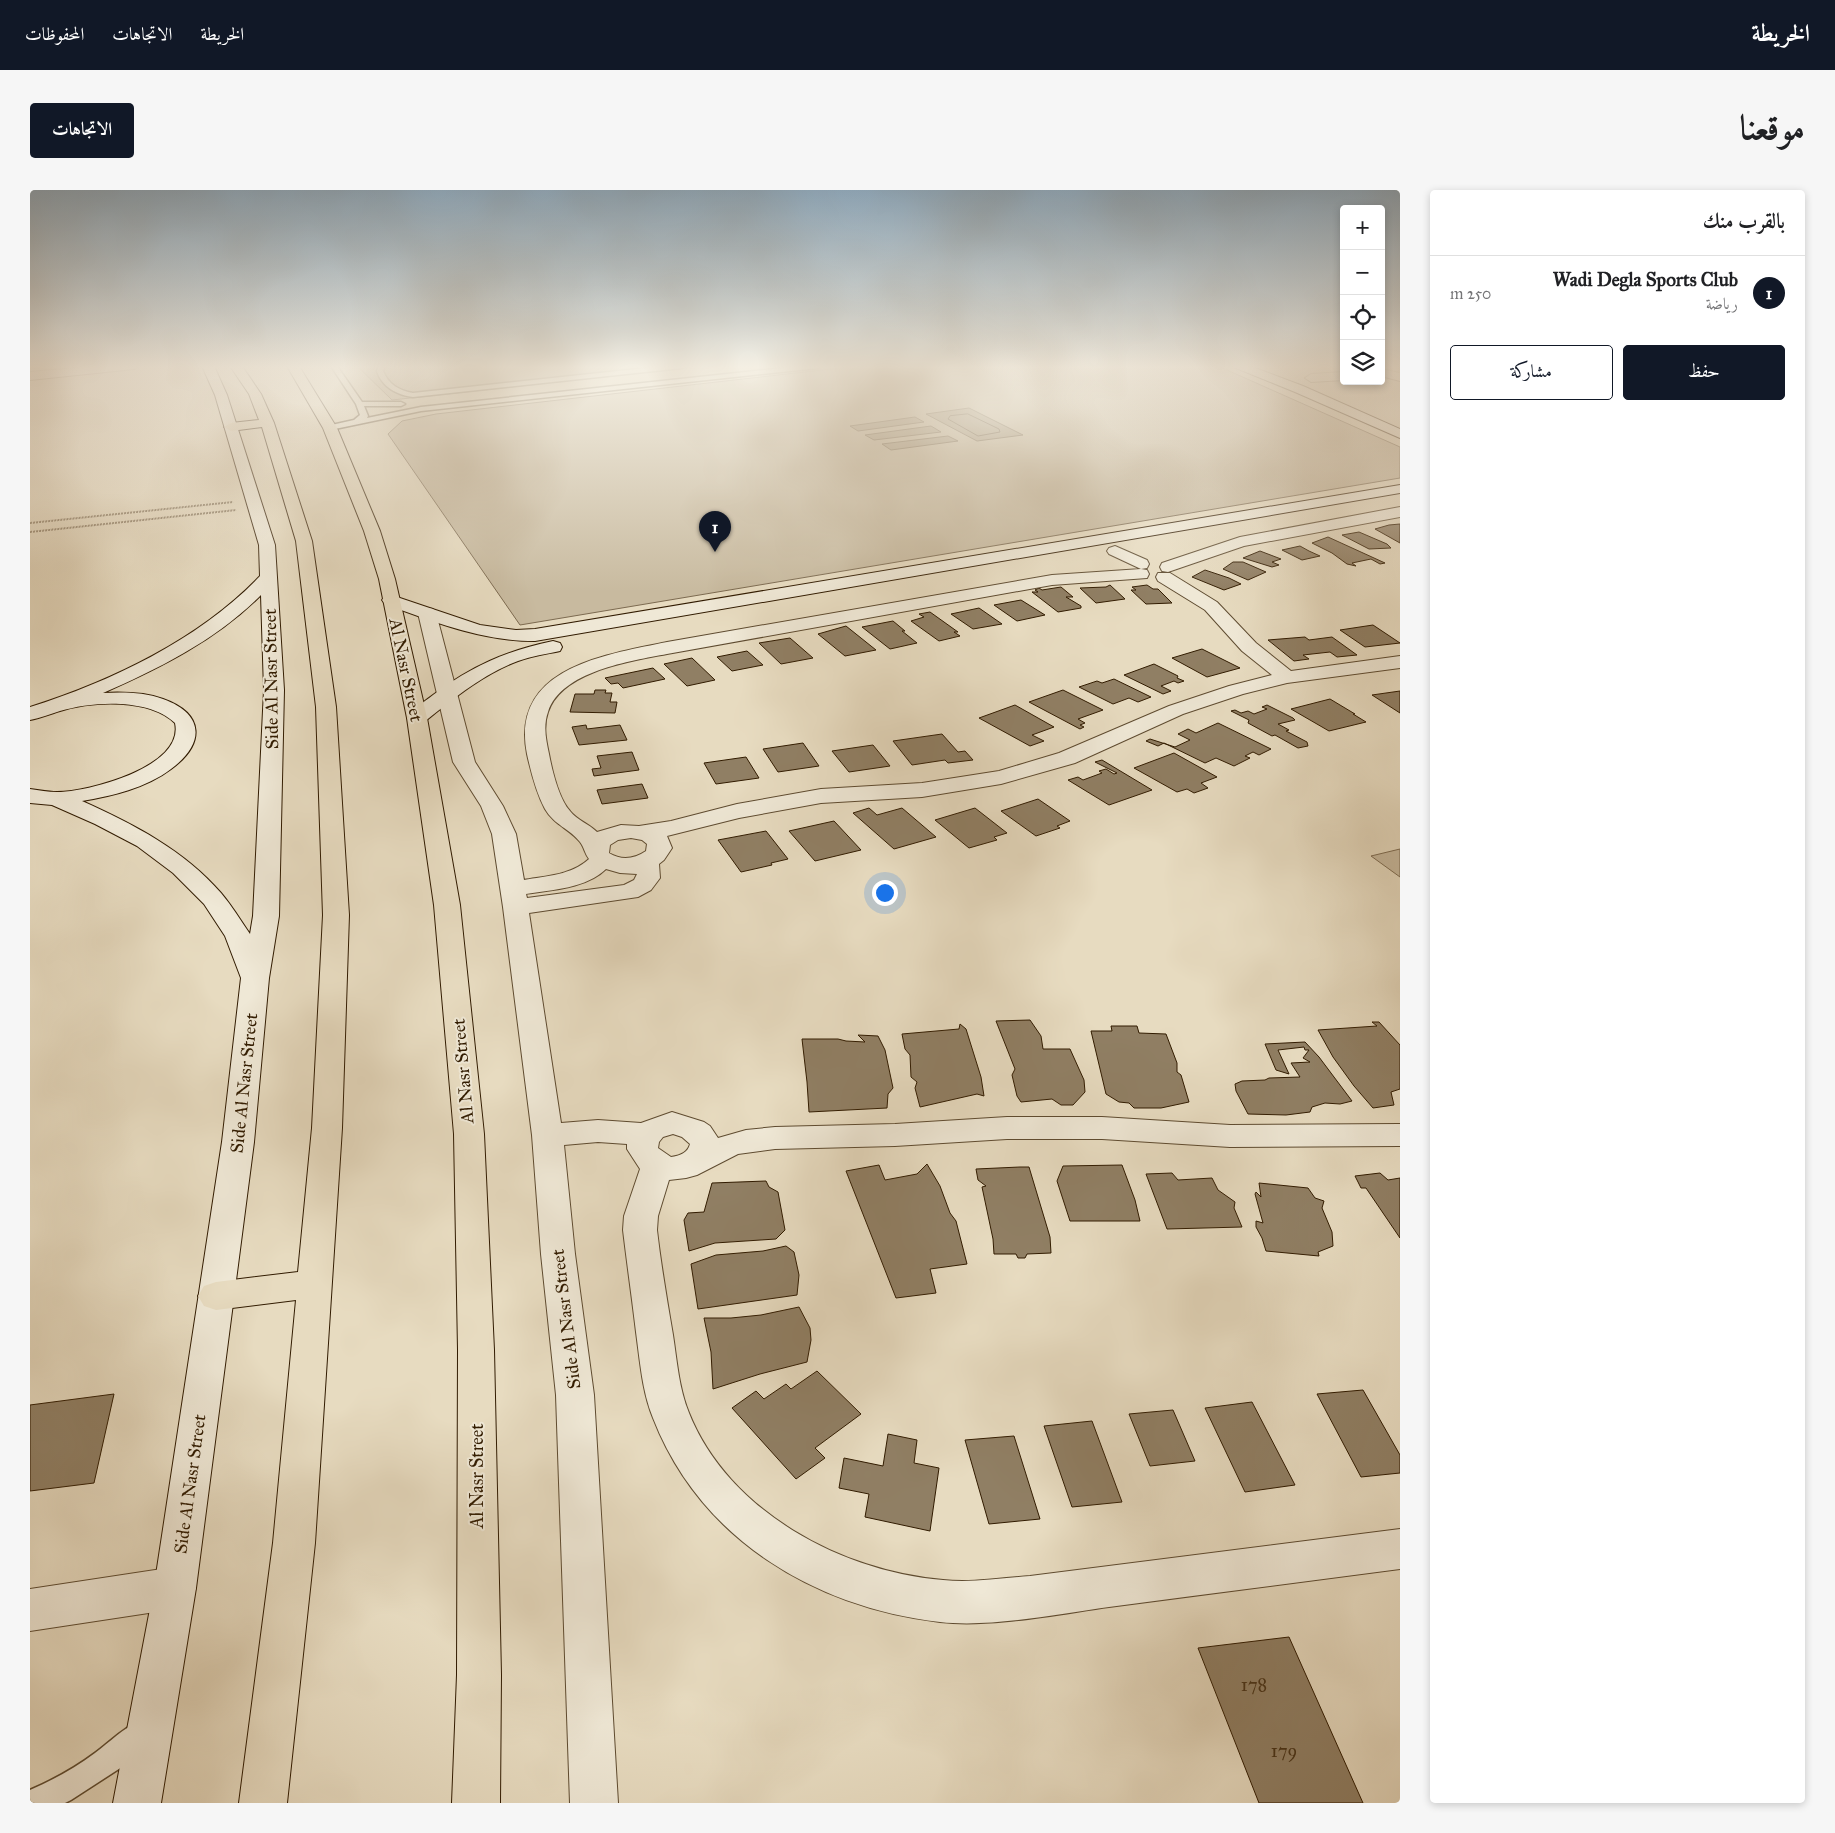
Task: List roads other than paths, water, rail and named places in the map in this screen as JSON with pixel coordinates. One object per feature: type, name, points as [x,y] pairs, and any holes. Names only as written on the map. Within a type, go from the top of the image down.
[{"type":"main road","points":[[263,1803],[294,1543],[328,1128],[336,915],[326,707],[304,541],[272,441]]},
{"type":"main road","name":"Al Nasr Street","points":[[348,441],[391,600],[417,718],[447,906],[469,1134],[476,1370],[479,1674],[476,1803]]},
{"type":"main road","points":[[216,1296],[315,1284]]},
{"type":"street","name":"Side Al Nasr Street","points":[[137,1803],[175,1588],[238,1142],[255,978],[266,916],[274,709],[269,576],[266,545],[235,441]]},
{"type":"street","points":[[417,718],[446,695],[482,651],[518,636],[1400,489]]},
{"type":"street","points":[[482,651],[512,657],[546,648],[1400,501]]},
{"type":"street","points":[[1166,572],[1240,542],[1400,512]]},
{"type":"street","points":[[1115,551],[1141,569]]},
{"type":"street","points":[[1287,677],[1249,647],[1215,609],[1158,564],[1106,575],[1035,582],[631,655],[570,676],[556,685],[537,709],[533,732],[539,762],[553,802],[564,819],[603,848],[609,863],[628,866],[649,846],[684,825],[730,813],[821,796],[922,790],[1001,777],[1067,758],[1199,702],[1287,677],[1400,662]]},
{"type":"street","points":[[30,714],[62,704],[154,662],[194,640],[245,602],[269,576]]},
{"type":"street","points":[[391,600],[471,629],[482,651]]},
{"type":"street","name":"Side Al Nasr Street","points":[[428,613],[446,695],[464,762],[492,806],[504,834],[514,898],[547,1135],[558,1254],[575,1395],[594,1803]]},
{"type":"street","points":[[30,796],[57,799],[94,793],[129,783],[164,764],[177,753],[187,737],[185,723],[174,711],[154,703],[126,699],[62,704]]},
{"type":"street","points":[[57,799],[103,819],[145,841],[182,868],[213,899],[238,936],[255,978]]},
{"type":"street","points":[[514,898],[580,875],[594,868],[603,848],[620,832],[649,846]]},
{"type":"street","points":[[514,898],[629,892],[643,885],[648,880],[650,874],[649,846]]},
{"type":"street","points":[[775,1138],[745,1136],[672,1123],[654,1128],[640,1230],[658,1356],[671,1417],[683,1444],[701,1474],[724,1500],[749,1523],[808,1563],[855,1582],[895,1595],[942,1601],[987,1600],[1048,1595],[1400,1549]]},
{"type":"street","points":[[690,1127],[703,1138],[705,1146],[703,1154],[697,1160]]},
{"type":"street","points":[[547,1135],[598,1131],[652,1150],[678,1168],[728,1146],[746,1141],[775,1138],[895,1135],[1007,1128],[1060,1127],[1230,1136],[1400,1135]]},
{"type":"street","points":[[30,1610],[175,1588]]},
{"type":"lane","points":[[32,1803],[69,1785],[98,1767],[151,1725]]},
{"type":"water","points":[[904,441],[956,441],[891,450],[882,444]]},
{"type":"place","name":"Wadi Degla Sports Club","points":[[715,552]]}]
